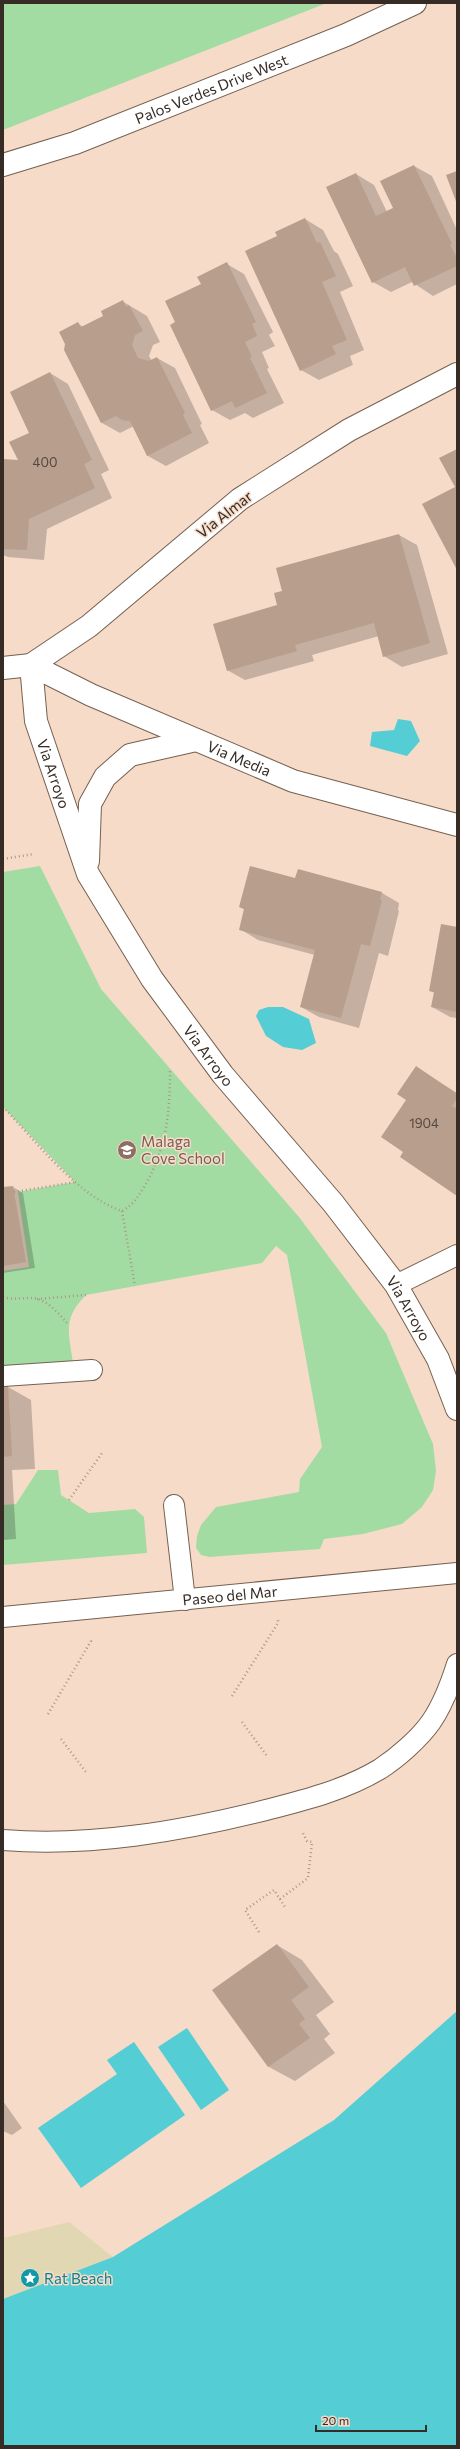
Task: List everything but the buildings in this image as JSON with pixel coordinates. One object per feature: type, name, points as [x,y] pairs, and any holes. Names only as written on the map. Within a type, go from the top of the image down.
[{"type":"street","name":"Palos Verdes Drive West","points":[[3,165],[75,143],[346,35],[415,3]]},
{"type":"street","name":"Via Almar","points":[[3,668],[31,665],[89,626],[240,499],[349,430],[457,374]]},
{"type":"street","name":"Via Media","points":[[31,665],[91,695],[293,781],[457,825]]},
{"type":"street","name":"Via Arroyo","points":[[31,665],[36,721],[88,874],[152,979],[223,1075],[333,1203],[396,1285],[438,1359],[457,1409]]},
{"type":"street","points":[[88,874],[90,804],[105,777],[130,755],[196,740]]},
{"type":"lane","points":[[396,1285],[457,1255]]},
{"type":"lane","points":[[3,1376],[92,1370]]},
{"type":"lane","points":[[174,1506],[184,1600]]},
{"type":"lane","name":"Paseo del Mar","points":[[3,1617],[457,1573]]},
{"type":"lane","points":[[3,1840],[78,1840],[149,1833],[220,1822],[330,1792],[380,1769],[405,1749],[431,1722],[457,1664]]},
{"type":"path","points":[[3,859],[34,854]]},
{"type":"path","points":[[3,1107],[82,1190],[109,1207],[122,1211],[132,1206],[148,1180],[164,1145],[170,1102],[170,1068]]},
{"type":"path","points":[[14,1192],[75,1182]]},
{"type":"path","points":[[122,1211],[135,1286]]},
{"type":"path","points":[[3,1297],[12,1300],[86,1295]]},
{"type":"path","points":[[37,1299],[53,1308],[67,1323]]},
{"type":"path","points":[[69,1500],[102,1453]]},
{"type":"path","points":[[232,1696],[278,1623]]},
{"type":"path","points":[[48,1714],[90,1641]]},
{"type":"path","points":[[242,1722],[267,1756]]},
{"type":"path","points":[[61,1738],[86,1772]]},
{"type":"path","points":[[280,1899],[308,1878],[312,1842],[307,1841],[303,1837],[301,1828]]},
{"type":"path","points":[[259,1932],[245,1910],[274,1890],[285,1907]]},
{"type":"green space","points":[[3,3],[327,3],[3,130]]},
{"type":"green space","points":[[40,866],[101,989],[299,1217],[386,1333],[433,1444],[436,1471],[433,1490],[422,1507],[402,1524],[363,1534],[324,1539],[320,1549],[209,1557],[201,1555],[196,1548],[197,1536],[201,1525],[216,1507],[299,1492],[300,1479],[322,1447],[287,1255],[276,1246],[262,1263],[86,1295],[78,1304],[70,1319],[69,1335],[73,1363],[3,1368],[3,1271],[29,1267],[18,1192],[75,1182],[3,1107],[3,872]]},
{"type":"green space","points":[[38,1470],[58,1470],[61,1495],[89,1513],[135,1509],[144,1517],[147,1553],[3,1565],[3,1505],[16,1504]]},
{"type":"sand","name":"Rat Beach","points":[[69,2222],[113,2257],[3,2299],[3,2238]]},
{"type":"water","points":[[398,719],[411,721],[420,741],[407,756],[370,746],[372,732],[394,730]]},
{"type":"water","points":[[268,1007],[283,1007],[309,1019],[316,1043],[302,1050],[283,1047],[266,1036],[256,1016],[259,1010]]},
{"type":"water","points":[[457,2011],[457,2446],[3,2446],[3,2299],[113,2257],[334,2120]]},
{"type":"water","points":[[187,2028],[229,2090],[201,2110],[158,2047]]},
{"type":"water","points":[[134,2042],[185,2115],[81,2188],[38,2128],[117,2074],[107,2060]]},
{"type":"place","name":"Malaga Cove School","points":[[127,1150]]},
{"type":"place","name":"Rat Beach","points":[[30,2278]]}]
